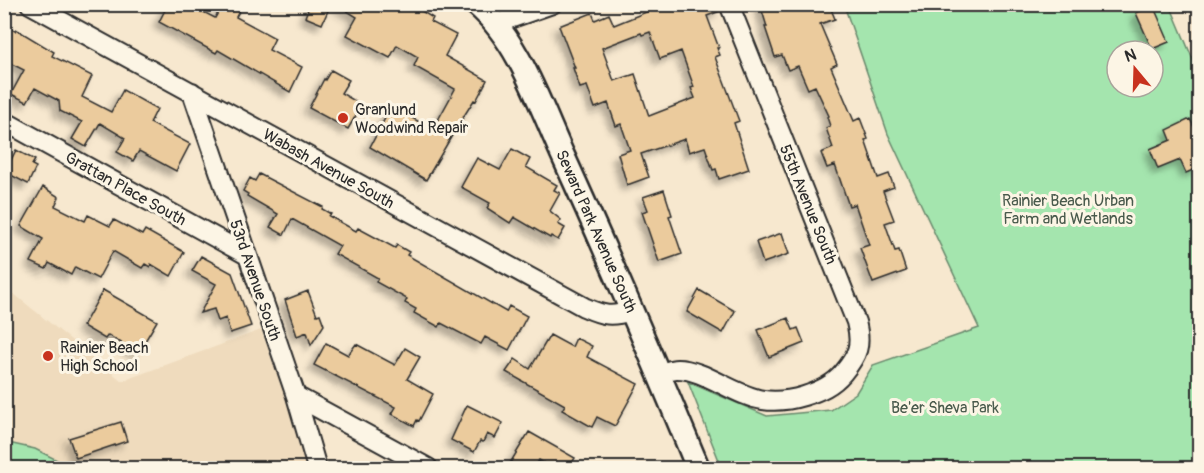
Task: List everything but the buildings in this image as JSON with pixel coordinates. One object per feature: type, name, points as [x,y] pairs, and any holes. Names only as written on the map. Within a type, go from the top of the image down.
[{"type":"street","name":"Wabash Avenue South","points":[[30,4],[584,307],[601,314],[615,316],[632,311]]},
{"type":"street","name":"Seward Park Avenue South","points":[[476,4],[495,24],[510,46],[532,87],[632,311],[698,468]]},
{"type":"street","points":[[495,24],[552,4]]},
{"type":"street","name":"55th Avenue South","points":[[659,374],[674,369],[689,370],[762,400],[779,402],[817,392],[836,381],[851,364],[859,349],[860,336],[729,4]]},
{"type":"street","name":"53rd Avenue South","points":[[192,92],[296,396],[317,468]]},
{"type":"street","name":"Grattan Place South","points":[[4,121],[247,255]]},
{"type":"street","points":[[296,396],[428,468]]},
{"type":"shaded area","name":"Rainier Beach High School","points":[[4,286],[122,381],[261,330],[312,468],[5,468]]},
{"type":"green space","name":"Rainier Beach Urban Farm and Wetlands","points":[[844,5],[1170,5],[1199,74],[1199,468],[722,468],[688,382],[767,416],[831,410],[856,393],[873,365],[979,328],[888,134]]},
{"type":"green space","points":[[4,442],[35,449],[73,468],[5,468]]},
{"type":"place","name":"Granlund Woodwind Repair","points":[[343,118]]},
{"type":"place","name":"Rainier Beach High School","points":[[48,356]]},
{"type":"park label","name":"Be'er Sheva Park","points":[[945,407]]}]
